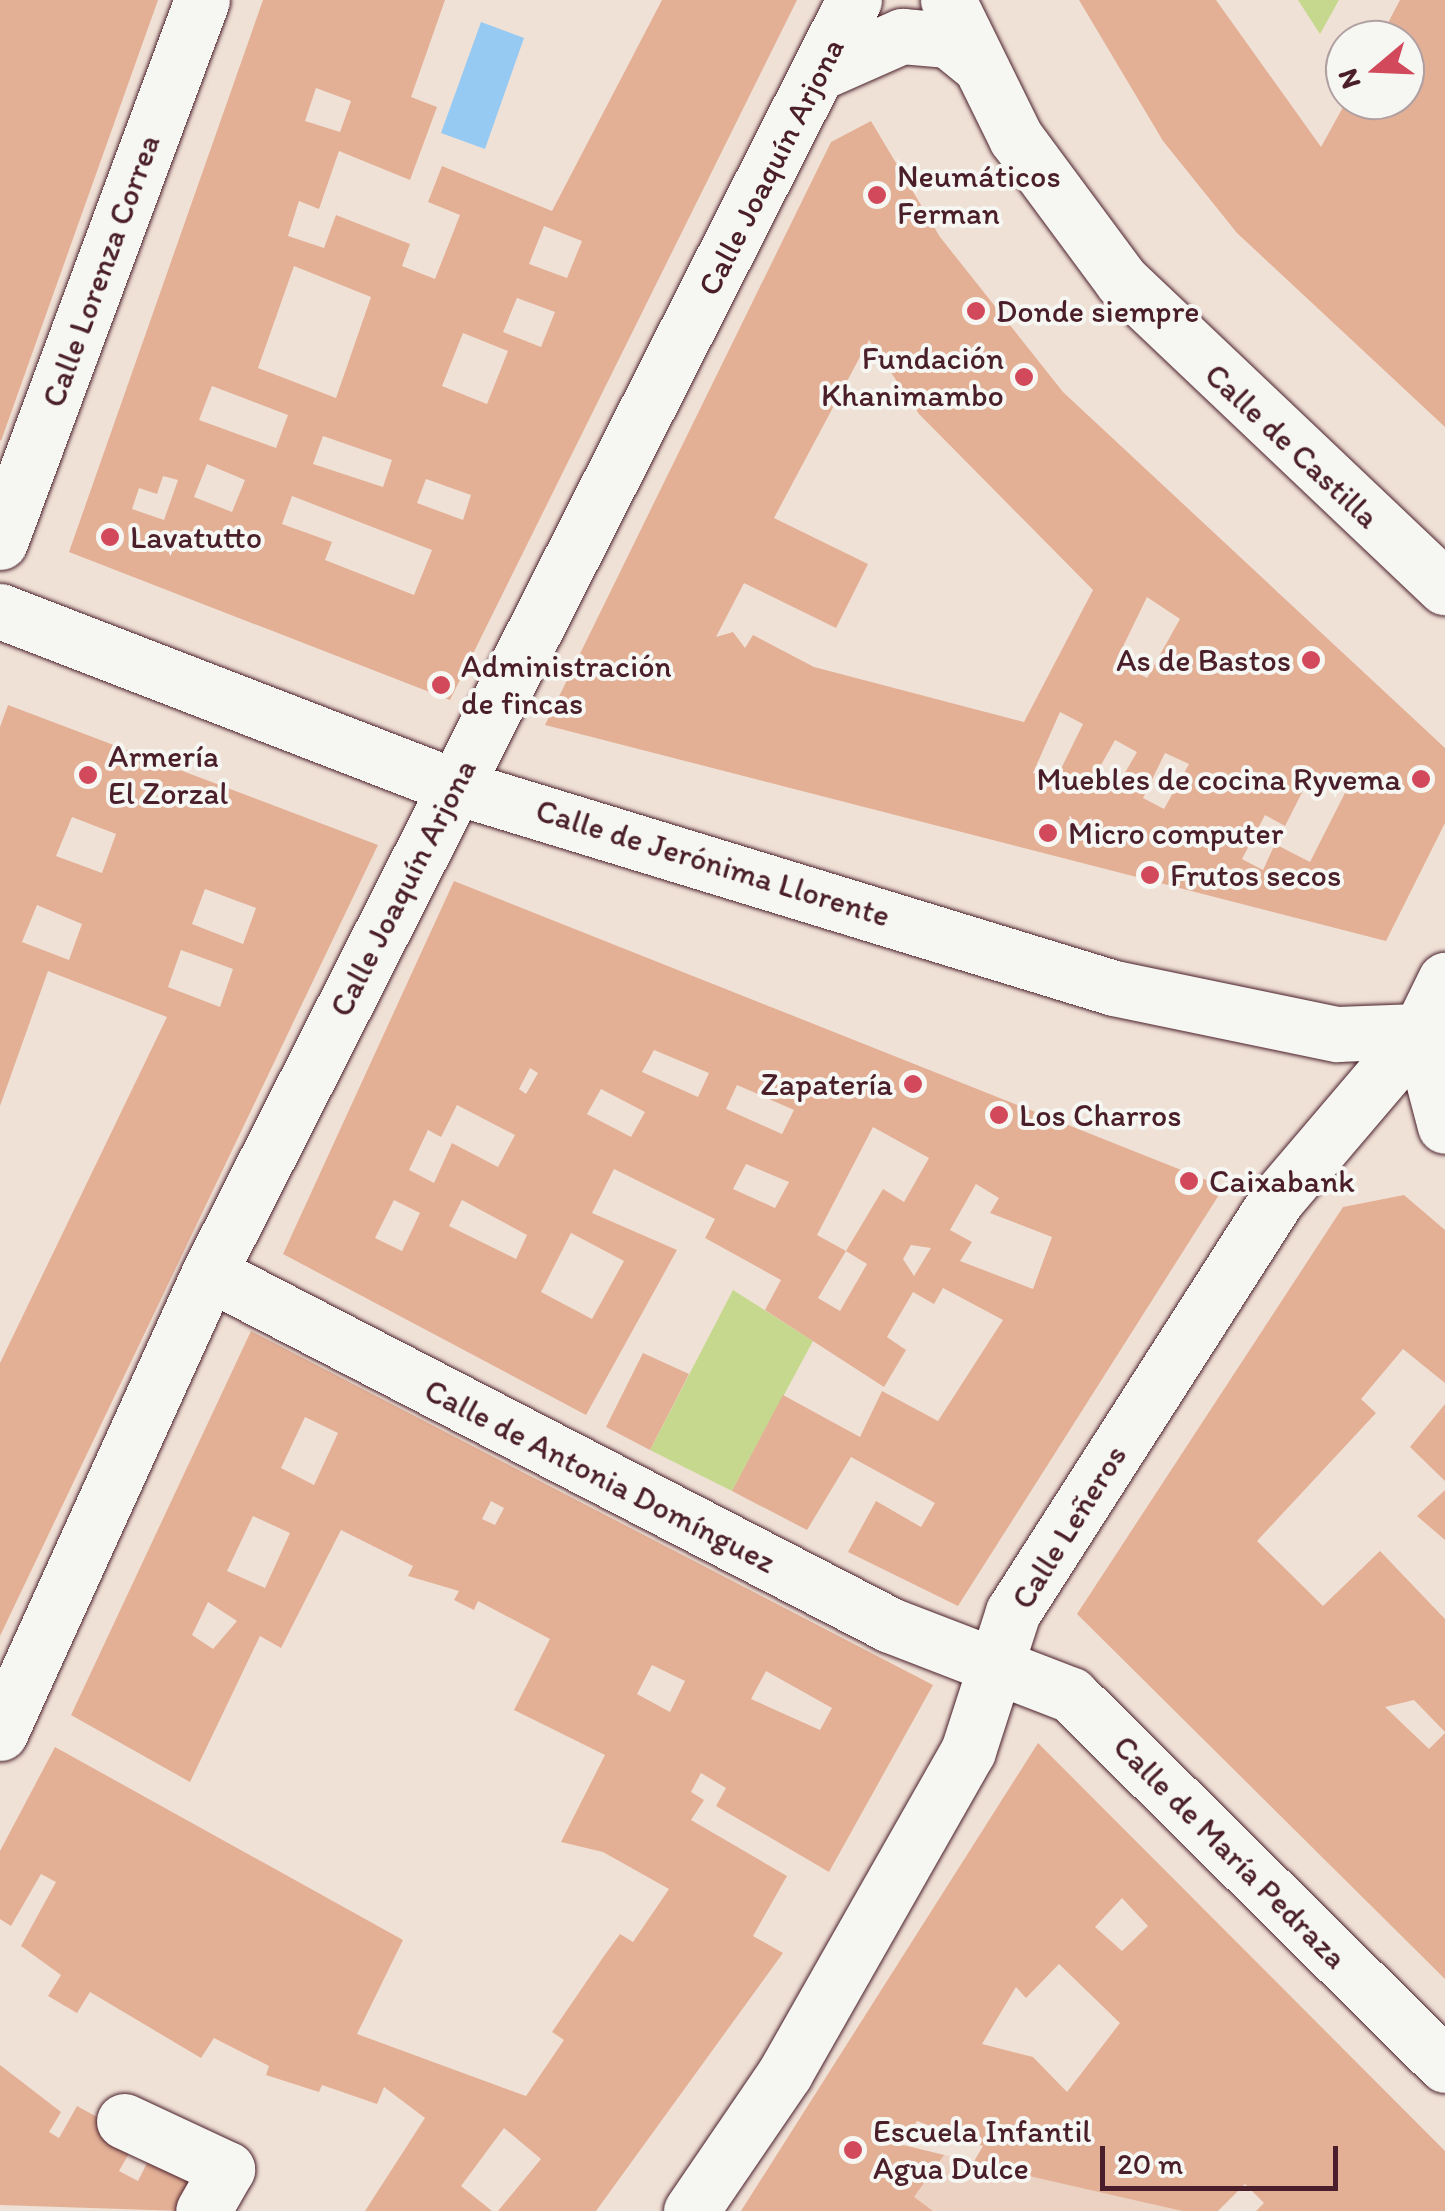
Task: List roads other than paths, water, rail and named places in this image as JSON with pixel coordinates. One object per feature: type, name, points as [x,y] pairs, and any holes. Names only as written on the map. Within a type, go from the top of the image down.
[{"type":"street","name":"Calle Lorenza Correa","points":[[0,542],[202,0]]},
{"type":"street","name":"Calle Joaquín Arjona","points":[[0,1733],[209,1273],[450,785],[492,722],[854,0]]},
{"type":"street","name":"Calle de Castilla","points":[[948,0],[1016,138],[1122,280],[1445,587]]},
{"type":"street","points":[[818,73],[902,36],[948,40],[976,63]]},
{"type":"street","name":"Calle de Jerónima Llorente","points":[[0,611],[450,785],[1148,997],[1338,1034],[1432,1030]]},
{"type":"street","name":"Calle Leñeros","points":[[691,2211],[890,1894],[968,1752],[1013,1612],[1278,1198],[1432,1030],[1445,980]]},
{"type":"street","points":[[1432,1030],[1445,1126]]},
{"type":"street","name":"Calle de Antonia Domínguez","points":[[209,1273],[890,1625],[997,1666]]},
{"type":"street","name":"Calle de María Pedraza","points":[[997,1666],[1071,1695],[1445,2065]]},
{"type":"street","points":[[124,2121],[227,2169],[203,2211]]},
{"type":"water","points":[[481,22],[524,38],[485,149],[441,133]]},
{"type":"place","name":"Neumáticos Ferman","points":[[877,195]]},
{"type":"place","name":"Donde siempre","points":[[976,311]]},
{"type":"place","name":"Fundación Khanimambo","points":[[1024,377]]},
{"type":"place","name":"Lavatutto","points":[[110,537]]},
{"type":"place","name":"As de Bastos","points":[[1311,660]]},
{"type":"place","name":"Administración de fincas","points":[[441,685]]},
{"type":"place","name":"Armería El Zorzal","points":[[88,775]]},
{"type":"place","name":"Muebles de cocina Ryvema","points":[[1421,779]]},
{"type":"place","name":"Micro computer","points":[[1048,833]]},
{"type":"place","name":"Frutos secos","points":[[1150,875]]},
{"type":"place","name":"Zapatería","points":[[913,1084]]},
{"type":"place","name":"Los Charros","points":[[999,1115]]},
{"type":"place","name":"Caixabank","points":[[1189,1181]]},
{"type":"place","name":"Escuela Infantil Agua Dulce","points":[[853,2150]]}]
